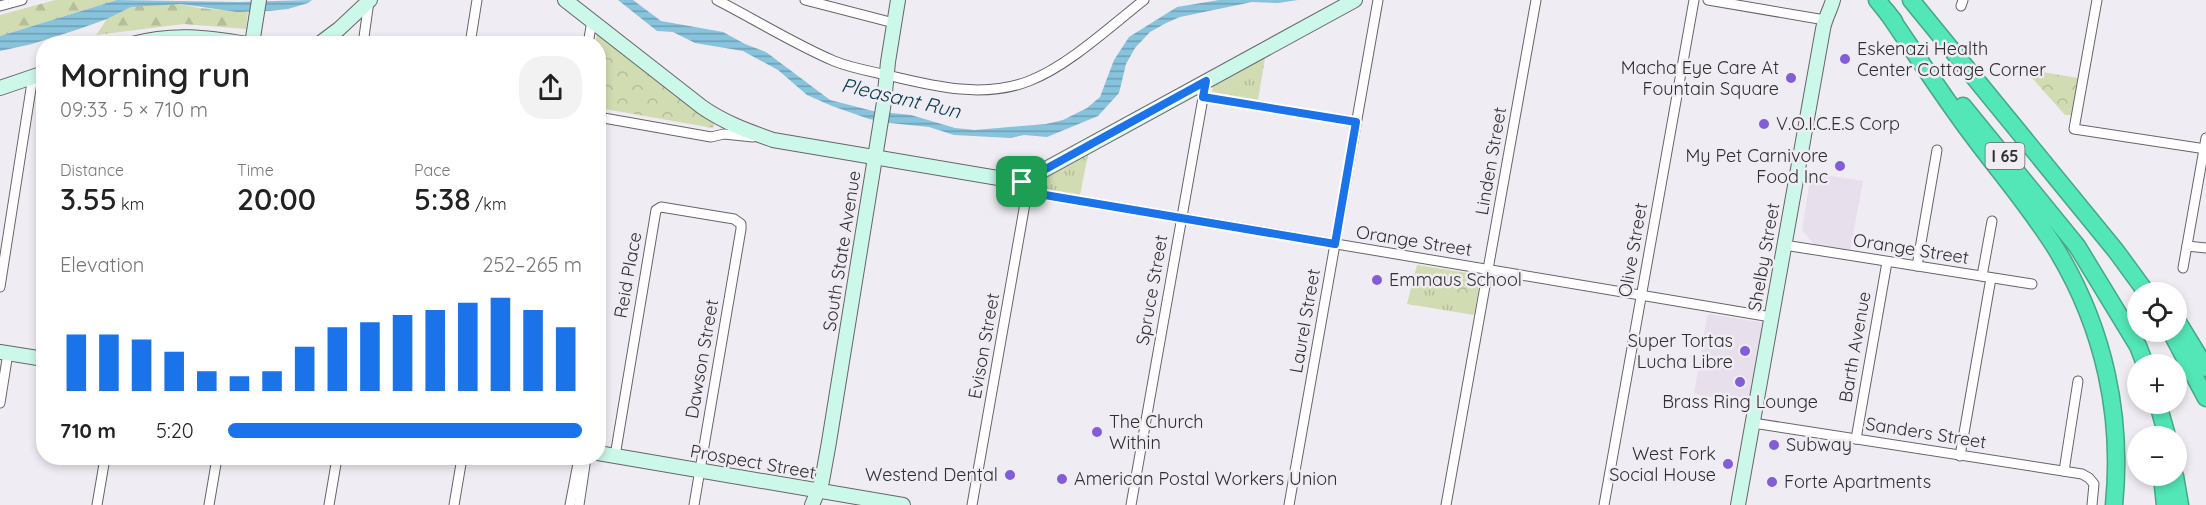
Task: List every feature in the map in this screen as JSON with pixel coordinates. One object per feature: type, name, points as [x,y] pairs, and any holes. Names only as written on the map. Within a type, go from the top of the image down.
[{"type":"highway","name":"I 65","points":[[1911,0],[2139,282]]},
{"type":"highway","name":"I 65","points":[[1882,6],[2067,233],[2092,269],[2121,320],[2133,354]]},
{"type":"highway","points":[[1882,6],[1971,134],[2052,243],[2082,298],[2097,338],[2111,394],[2116,447],[2114,505]]},
{"type":"highway","points":[[2133,273],[2142,282]]},
{"type":"highway","points":[[2121,320],[2141,354]]},
{"type":"highway","points":[[2187,337],[2206,368]]},
{"type":"highway","points":[[2176,342],[2206,398]]},
{"type":"highway","points":[[2163,486],[2165,505]]},
{"type":"highway","points":[[2177,486],[2180,505]]},
{"type":"street","points":[[0,6],[22,0]]},
{"type":"street","points":[[252,36],[259,0]]},
{"type":"street","points":[[329,36],[370,0]]},
{"type":"street","points":[[364,36],[370,0]]},
{"type":"street","points":[[471,36],[477,0]]},
{"type":"street","points":[[565,0],[711,113],[747,132],[773,140]]},
{"type":"street","points":[[717,0],[829,59],[848,66],[968,90],[987,90],[1016,85],[1052,69],[1144,0]]},
{"type":"street","points":[[805,0],[894,23]]},
{"type":"street","name":"South State Avenue","points":[[812,505],[822,481],[884,102],[898,0]]},
{"type":"street","points":[[606,118],[711,137],[724,134],[773,140],[875,157],[1024,187],[1206,81],[1355,0]]},
{"type":"street","name":"Laurel Street","points":[[1289,505],[1378,0]]},
{"type":"street","name":"Linden Street","points":[[1446,505],[1536,0]]},
{"type":"street","name":"Olive Street","points":[[1604,505],[1694,0]]},
{"type":"street","points":[[1708,0],[1825,18]]},
{"type":"street","name":"Shelby Street","points":[[1738,505],[1825,18],[1825,0]]},
{"type":"street","name":"Shelby Street","points":[[1825,18],[1833,0]]},
{"type":"street","points":[[2097,0],[2074,129],[2205,149]]},
{"type":"street","points":[[589,36],[592,21]]},
{"type":"street","points":[[170,36],[198,36]]},
{"type":"street","points":[[0,88],[36,76]]},
{"type":"street","name":"Spruce Street","points":[[1131,505],[1206,81]]},
{"type":"street","points":[[0,287],[36,86]]},
{"type":"street","points":[[1203,97],[1356,122]]},
{"type":"street","points":[[2183,268],[2206,138]]},
{"type":"street","points":[[1917,266],[1936,150]]},
{"type":"street","name":"Orange Street","points":[[1024,187],[1182,218],[1771,317]]},
{"type":"street","name":"Evison Street","points":[[972,505],[1024,187]]},
{"type":"street","name":"Dawson Street","points":[[658,208],[736,221],[741,224],[694,505]]},
{"type":"street","name":"Reid Place","points":[[615,456],[655,213],[658,208]]},
{"type":"street","points":[[1960,456],[1987,277],[1992,221]]},
{"type":"street","name":"Orange Street","points":[[1784,245],[2032,284]]},
{"type":"street","points":[[2187,246],[2206,248]]},
{"type":"street","name":"Barth Avenue","points":[[1856,439],[1887,262]]},
{"type":"street","points":[[0,403],[4,352],[36,358]]},
{"type":"street","points":[[2064,471],[2078,381]]},
{"type":"street","name":"Sanders Street","points":[[1752,423],[2082,474],[2092,480],[2094,487],[2092,505]]},
{"type":"street","name":"Prospect Street","points":[[606,454],[903,505]]},
{"type":"street","points":[[97,505],[104,465]]},
{"type":"street","points":[[209,505],[216,465]]},
{"type":"street","points":[[329,505],[336,465]]},
{"type":"street","points":[[454,505],[461,465]]},
{"type":"street","points":[[570,505],[578,465]]},
{"type":"street","points":[[579,505],[585,465]]},
{"type":"shaded area","points":[[1811,173],[1863,181],[1850,251],[1815,245],[1802,230]]},
{"type":"shaded area","points":[[1709,314],[1765,323],[1750,404],[1694,394]]},
{"type":"green space","points":[[55,0],[117,0],[0,36],[0,15]]},
{"type":"green space","points":[[148,4],[181,4],[199,8],[248,12],[246,29],[184,24],[96,35],[107,19],[131,7]]},
{"type":"green space","points":[[606,40],[714,123],[713,128],[606,109]]},
{"type":"green space","points":[[1265,58],[1258,100],[1212,92],[1213,87]]},
{"type":"green space","points":[[2024,69],[2078,78],[2071,115],[2065,115]]},
{"type":"green space","points":[[1088,155],[1080,195],[1033,187],[1032,185]]},
{"type":"green space","points":[[1417,265],[1481,275],[1474,315],[1407,304]]},
{"type":"green space","points":[[1452,275],[1476,279],[1472,304],[1447,300]]},
{"type":"water","points":[[117,0],[239,2],[312,0],[288,9],[269,11],[237,12],[181,4],[131,7],[79,29],[57,36],[36,36],[36,43],[0,51],[0,36]]},
{"type":"water","name":"Pleasant Run","points":[[618,0],[633,0],[661,21],[723,32],[766,52],[830,100],[873,111],[911,115],[955,128],[975,130],[1046,124],[1063,120],[1087,108],[1100,97],[1114,60],[1129,37],[1177,7],[1219,0],[1298,0],[1278,3],[1252,2],[1180,17],[1166,23],[1150,32],[1135,48],[1126,64],[1119,93],[1098,116],[1047,137],[1024,135],[1011,138],[954,135],[929,127],[869,119],[807,95],[778,70],[743,51],[695,43],[673,32],[657,31]]},
{"type":"place","name":"Eskenazi Health Center Cottage Corner","points":[[1845,59]]},
{"type":"place","name":"Macha Eye Care At Fountain Square","points":[[1791,78]]},
{"type":"place","name":"V.O.I.C.E.S Corp","points":[[1764,124]]},
{"type":"place","name":"My Pet Carnivore Food Inc","points":[[1840,166]]},
{"type":"place","name":"Emmaus School","points":[[1377,280]]},
{"type":"place","name":"Super Tortas Lucha Libre","points":[[1745,351]]},
{"type":"place","name":"Brass Ring Lounge","points":[[1740,382]]},
{"type":"place","name":"The Church Within","points":[[1097,432]]},
{"type":"place","name":"Subway","points":[[1774,445]]},
{"type":"place","name":"West Fork Social House","points":[[1728,464]]},
{"type":"place","name":"Westend Dental","points":[[1010,475]]},
{"type":"place","name":"American Postal Workers Union","points":[[1062,479]]},
{"type":"place","name":"Forte Apartments","points":[[1772,482]]},
{"type":"route","points":[[1206,81],[1203,97],[1356,122],[1335,244],[1027,192],[1022,182],[1206,81]]}]
